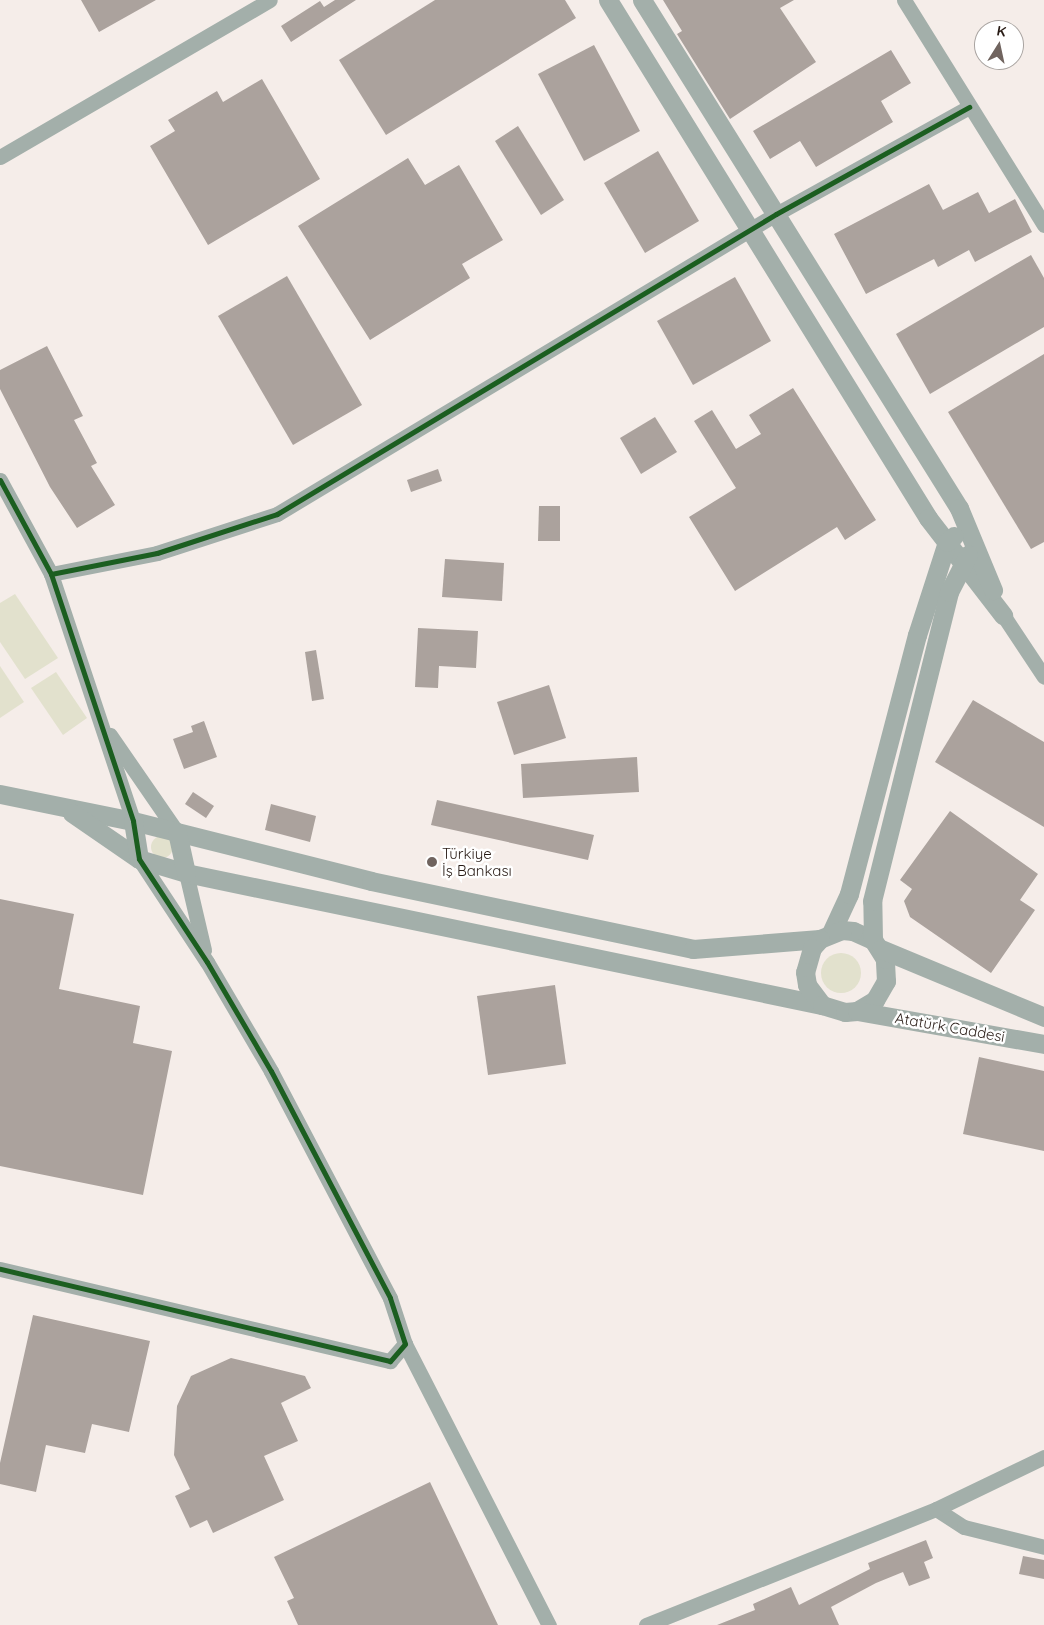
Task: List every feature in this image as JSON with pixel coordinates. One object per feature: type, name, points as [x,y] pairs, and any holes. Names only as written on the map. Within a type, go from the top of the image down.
[{"type":"street","points":[[0,157],[270,0]]},
{"type":"street","points":[[608,0],[928,518],[1003,614],[1044,676]]},
{"type":"street","points":[[642,0],[776,214],[965,524],[1003,614]]},
{"type":"street","points":[[904,0],[1044,225]]},
{"type":"street","points":[[51,574],[157,552],[277,514],[751,231],[776,214],[970,107]]},
{"type":"street","points":[[0,480],[51,574],[133,821],[139,859],[207,962],[271,1071],[390,1298],[406,1344],[549,1625]]},
{"type":"street","points":[[822,1005],[807,985],[806,960],[826,936],[849,894],[917,635],[947,542],[965,524]]},
{"type":"street","points":[[67,809],[139,859],[186,874],[822,1005],[833,1010],[856,1011],[871,1003],[882,991],[887,970],[877,944],[872,900],[949,592],[974,544]]},
{"type":"street","points":[[101,722],[177,832],[207,962]]},
{"type":"street","points":[[0,794],[133,821],[370,881],[692,949],[826,936],[853,931],[877,944],[1044,1017]]},
{"type":"street","name":"Atatürk Caddesi","points":[[856,1011],[1044,1044]]},
{"type":"street","points":[[0,1269],[390,1360],[406,1344]]},
{"type":"street","points":[[646,1625],[936,1509],[1044,1456]]},
{"type":"street","points":[[936,1509],[964,1527],[1044,1547]]},
{"type":"green space","points":[[15,594],[58,658],[25,679],[0,642],[0,603]]},
{"type":"green space","points":[[0,666],[24,702],[0,718]]},
{"type":"green space","points":[[56,672],[87,718],[63,735],[31,688]]},
{"type":"green space","points":[[162,836],[170,839],[173,847],[170,855],[162,858],[154,855],[151,847],[154,839]]},
{"type":"green space","points":[[845,953],[852,956],[858,962],[861,973],[860,981],[852,990],[845,993],[837,993],[830,990],[822,981],[821,969],[824,962],[833,954]]},
{"type":"building","points":[[81,0],[156,0],[99,32]]},
{"type":"building","points":[[335,0],[356,0],[291,42],[281,26],[320,1],[324,7]]},
{"type":"building","points":[[435,0],[565,0],[576,18],[386,135],[339,60]]},
{"type":"building","points":[[663,0],[794,0],[780,8],[816,62],[730,119],[677,34],[682,31]]},
{"type":"building","points":[[594,45],[640,131],[584,161],[538,74]]},
{"type":"building","points":[[891,50],[911,83],[881,101],[893,122],[816,167],[800,141],[770,159],[753,131]]},
{"type":"building","points":[[262,79],[320,179],[208,245],[150,146],[175,131],[168,120],[217,91],[223,102]]},
{"type":"building","points":[[518,126],[564,200],[541,215],[495,141]]},
{"type":"building","points":[[658,151],[699,221],[645,253],[604,183]]},
{"type":"building","points":[[408,158],[425,185],[459,165],[503,240],[462,264],[470,278],[370,340],[298,226]]},
{"type":"building","points":[[929,184],[943,210],[978,192],[989,213],[1015,199],[1032,232],[975,262],[969,250],[938,267],[934,259],[866,294],[834,234]]},
{"type":"building","points":[[1031,255],[1044,278],[1044,327],[930,394],[896,334]]},
{"type":"building","points":[[287,276],[362,405],[293,445],[218,316]]},
{"type":"building","points":[[735,277],[771,341],[693,385],[657,321]]},
{"type":"building","points":[[47,346],[83,416],[74,420],[97,463],[91,466],[115,505],[77,528],[50,487],[0,389],[0,370]]},
{"type":"building","points":[[1044,354],[1044,542],[1031,549],[948,412]]},
{"type":"building","points":[[793,388],[876,520],[845,540],[837,527],[735,591],[689,517],[736,488],[694,421],[712,410],[736,449],[761,434],[749,415]]},
{"type":"building","points":[[655,417],[677,452],[641,474],[620,438]]},
{"type":"building","points":[[438,469],[442,481],[411,492],[407,480]]},
{"type":"building","points":[[539,506],[560,506],[560,541],[538,541]]},
{"type":"building","points":[[445,559],[504,563],[502,601],[442,597]]},
{"type":"building","points":[[418,628],[478,631],[476,668],[439,666],[438,688],[415,687]]},
{"type":"building","points":[[316,650],[324,699],[312,701],[305,652]]},
{"type":"building","points":[[549,685],[566,738],[514,755],[497,702]]},
{"type":"building","points":[[973,700],[1044,742],[1044,827],[935,762]]},
{"type":"building","points":[[204,721],[217,757],[184,769],[173,739],[193,732],[191,726]]},
{"type":"building","points":[[637,757],[639,792],[523,798],[521,764]]},
{"type":"building","points":[[193,792],[214,806],[206,818],[185,804]]},
{"type":"building","points":[[437,800],[594,835],[588,860],[431,825]]},
{"type":"building","points":[[271,804],[316,816],[310,842],[265,830]]},
{"type":"building","points":[[950,811],[1038,874],[1020,900],[1035,910],[991,973],[910,917],[904,901],[912,889],[900,880]]},
{"type":"building","points":[[0,899],[74,914],[59,989],[140,1006],[133,1043],[172,1051],[143,1195],[0,1166]]},
{"type":"building","points":[[555,985],[566,1064],[488,1075],[477,996]]},
{"type":"building","points":[[979,1057],[1044,1071],[1044,1151],[963,1134]]},
{"type":"building","points":[[33,1315],[150,1341],[129,1432],[92,1424],[85,1453],[46,1445],[36,1492],[0,1484],[0,1463]]},
{"type":"building","points":[[231,1358],[305,1376],[311,1388],[281,1403],[298,1441],[264,1456],[284,1500],[213,1533],[207,1520],[190,1528],[175,1496],[190,1489],[174,1455],[177,1406],[191,1376]]},
{"type":"building","points":[[430,1482],[498,1625],[298,1625],[287,1601],[294,1598],[274,1557]]},
{"type":"building","points":[[926,1540],[933,1558],[924,1562],[930,1578],[909,1586],[903,1572],[876,1583],[831,1607],[839,1625],[717,1625],[755,1610],[753,1604],[791,1587],[799,1605],[870,1569],[868,1563]]},
{"type":"building","points":[[1023,1556],[1044,1560],[1044,1579],[1019,1574]]},
{"type":"cycle path","points":[[51,574],[157,553],[277,514],[776,214],[969,107]]},
{"type":"cycle path","points":[[0,480],[51,574],[133,821],[139,859],[207,962],[271,1071],[390,1298],[405,1344],[390,1361],[0,1269]]},
{"type":"place","name":"Türkiye İş Bankası","points":[[432,862]]}]
